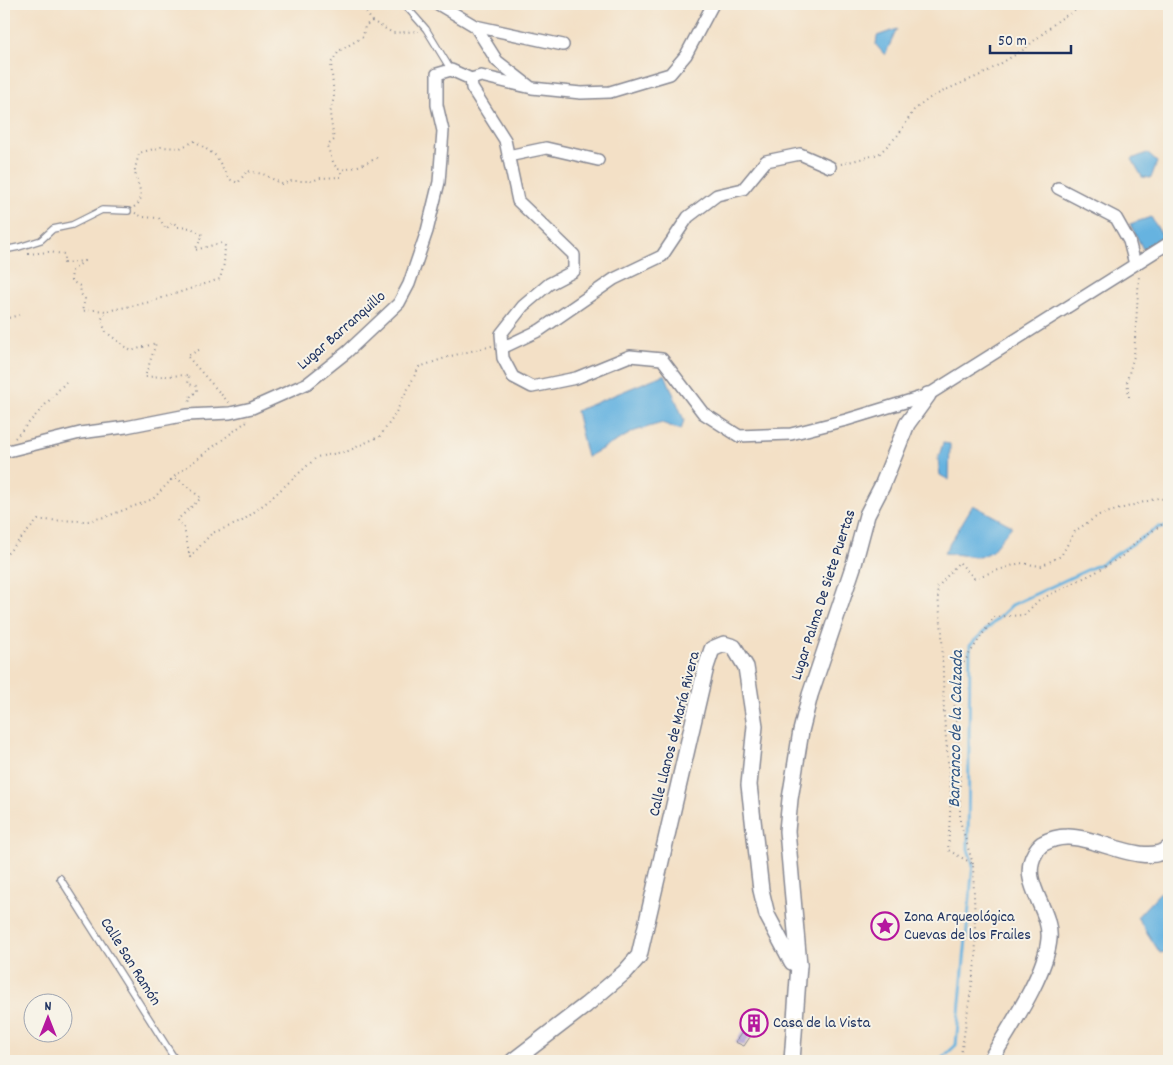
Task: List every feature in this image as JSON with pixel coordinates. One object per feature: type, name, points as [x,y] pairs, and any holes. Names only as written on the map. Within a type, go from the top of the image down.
[{"type":"street","points":[[438,4],[475,26],[563,45]]},
{"type":"street","points":[[451,70],[471,79],[481,76],[532,88],[581,93],[610,92],[670,74],[686,55],[713,4]]},
{"type":"street","points":[[475,26],[497,61],[532,88]]},
{"type":"street","name":"Lugar Barranquillo","points":[[7,448],[80,433],[126,427],[187,415],[230,412],[252,408],[308,383],[347,352],[399,303],[409,284],[439,182],[443,130],[437,105],[437,74],[451,70]]},
{"type":"street","points":[[471,79],[472,88],[505,140],[518,201],[574,255],[574,271],[549,284],[523,306],[501,334],[503,358],[513,377],[532,387],[576,378],[630,356],[662,359],[703,412],[739,436],[792,434],[928,395]]},
{"type":"street","points":[[508,156],[546,148],[598,160]]},
{"type":"street","points":[[502,345],[540,330],[614,279],[662,256],[688,217],[717,195],[743,189],[766,161],[800,154],[830,167]]},
{"type":"street","points":[[1058,188],[1116,218],[1129,241],[1135,264]]},
{"type":"street","name":"Lugar Palma De Siete Puertas","points":[[792,1061],[794,1059],[799,965],[787,831],[801,731],[810,694],[854,564],[867,515],[882,486],[908,424],[928,395],[1169,243]]},
{"type":"street","name":"Calle Llanos de María Rivera","points":[[513,1061],[586,1005],[625,972],[639,956],[706,667],[712,649],[724,644],[734,647],[746,667],[755,726],[749,785],[761,890],[768,915],[792,962],[799,965]]},
{"type":"street","points":[[990,1061],[1025,1002],[1046,952],[1049,938],[1048,922],[1030,877],[1030,861],[1038,846],[1049,840],[1066,836],[1146,856],[1166,851],[1169,848]]},
{"type":"lane","points":[[404,4],[426,29],[451,70]]},
{"type":"lane","points":[[4,250],[41,240],[53,230],[72,225],[102,210],[128,211]]},
{"type":"lane","name":"Calle San Ramón","points":[[60,878],[176,1061]]},
{"type":"path","points":[[361,4],[372,21],[393,34],[426,29]]},
{"type":"path","points":[[830,167],[879,154],[899,134],[914,110],[942,92],[985,73],[1022,50],[1060,19],[1087,4]]},
{"type":"path","points":[[372,21],[365,26],[363,37],[338,51],[331,63],[334,97],[330,114],[334,140],[327,146],[337,168],[341,170],[359,166],[378,157]]},
{"type":"path","points":[[128,211],[138,204],[142,195],[135,171],[139,153],[160,147],[180,148],[196,141],[216,156],[229,179],[238,182],[247,170],[263,174],[282,184],[290,181],[313,181],[319,178],[341,177],[341,170]]},
{"type":"path","points":[[19,247],[26,254],[48,252],[64,254],[64,263],[84,261],[72,271],[71,281],[80,286],[81,294],[85,299],[82,311],[107,311],[150,302],[220,279],[224,264],[225,246],[221,243],[195,250],[203,235],[191,228],[178,227],[173,222],[166,228],[159,218],[143,216],[128,211]]},
{"type":"path","points":[[1129,397],[1127,380],[1134,356],[1139,278],[1135,264]]},
{"type":"path","points":[[107,311],[101,320],[106,332],[131,351],[156,342],[145,377],[189,375],[188,384],[197,386],[197,392],[190,395],[187,415]]},
{"type":"path","points":[[4,320],[19,315]]},
{"type":"path","points":[[170,480],[179,480],[201,498],[176,520],[184,528],[190,557],[212,533],[241,522],[267,502],[317,457],[348,452],[380,436],[392,418],[419,367],[451,356],[502,345]]},
{"type":"path","points":[[199,350],[187,356],[229,401],[230,412]]},
{"type":"path","points":[[7,448],[66,382]]},
{"type":"path","points":[[4,557],[38,520],[88,521],[108,516],[153,498],[170,480],[255,415],[252,408]]},
{"type":"path","points":[[973,864],[948,850],[951,796],[944,716],[942,632],[937,588],[960,562],[974,578],[1020,563],[1041,566],[1061,556],[1074,531],[1098,514],[1158,498],[1169,500]]},
{"type":"path","points":[[960,1061],[976,957],[973,864],[960,821],[960,752],[954,702],[962,665],[994,617],[1024,615],[1039,600],[1096,572],[1122,556],[1139,540],[1164,523],[1169,522]]},
{"type":"water","points":[[897,29],[885,55],[876,45],[877,36]]},
{"type":"water","points":[[1147,153],[1157,162],[1151,178],[1142,177],[1132,159]]},
{"type":"water","points":[[1151,217],[1163,237],[1143,249],[1130,224]]},
{"type":"water","points":[[665,374],[684,420],[681,430],[662,423],[635,431],[587,457],[576,411]]},
{"type":"water","points":[[943,443],[950,444],[949,480],[940,475],[938,459]]},
{"type":"water","points":[[973,505],[1012,526],[991,552],[979,557],[944,553]]},
{"type":"water","points":[[1167,885],[1169,886],[1169,951],[1160,953],[1137,917]]},
{"type":"building","name":"Casa de la Vista","points":[[757,1012],[764,1016],[744,1046],[735,1042]]},
{"type":"waterway","name":"Barranco de la Calzada","points":[[939,1061],[956,1045],[973,864],[968,849],[970,645],[1012,605],[1104,562],[1159,527],[1169,527]]},
{"type":"place","name":"Zona Arqueológica Cuevas de los Frailes","points":[[885,926]]},
{"type":"place","name":"Casa de la Vista","points":[[754,1023]]}]
